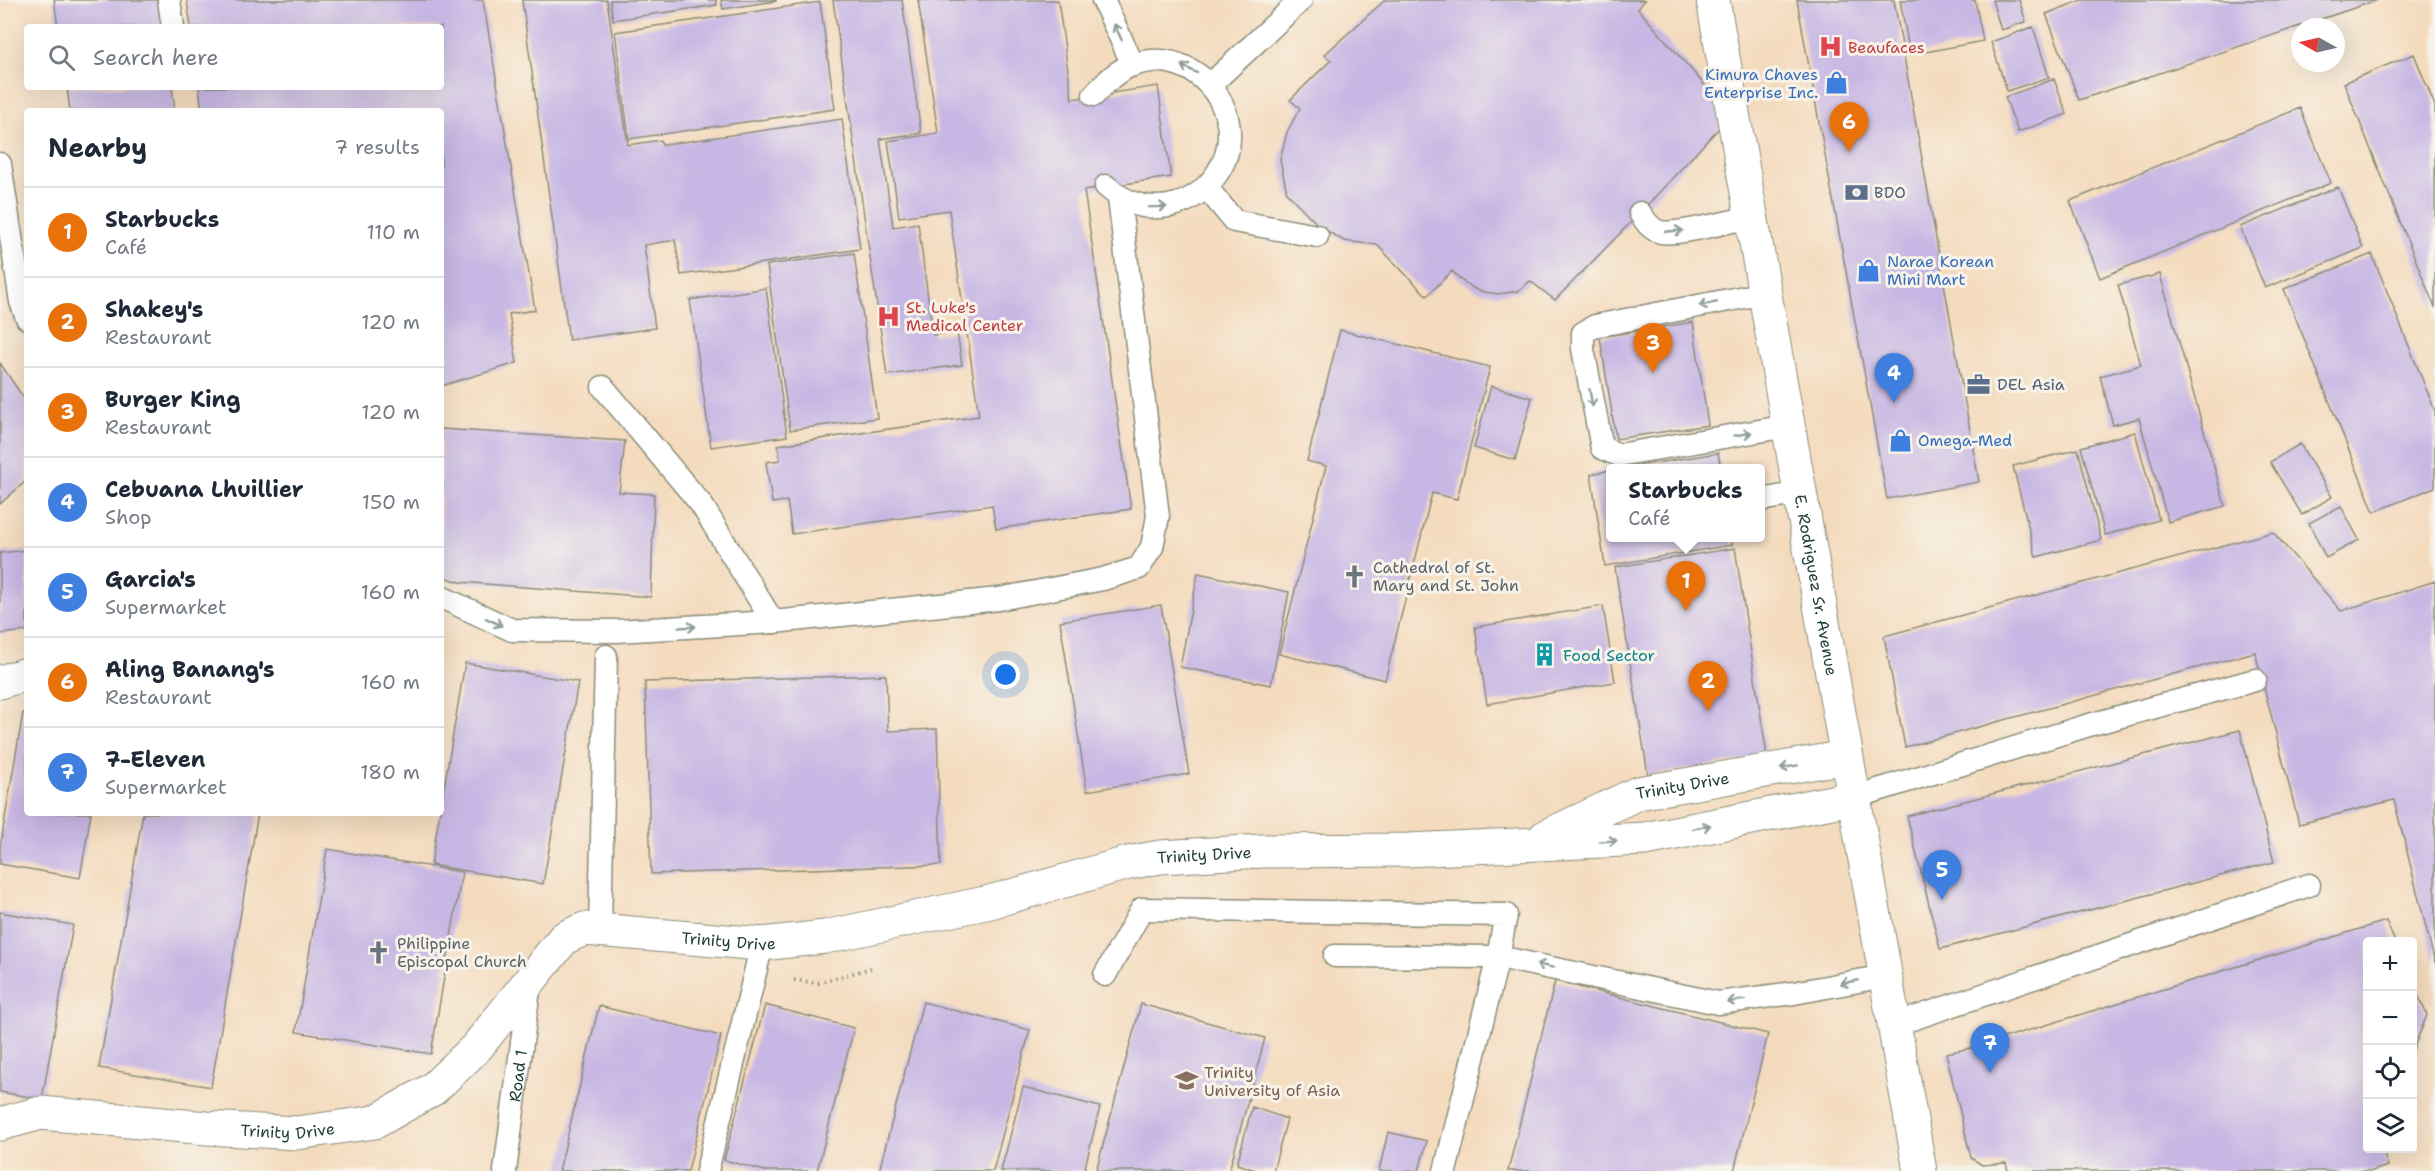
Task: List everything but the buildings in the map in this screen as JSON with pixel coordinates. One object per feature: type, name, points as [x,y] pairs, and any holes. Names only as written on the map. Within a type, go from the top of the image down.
[{"type":"street","name":"E. Rodriguez Sr. Avenue","points":[[1713,0],[1852,798],[1920,1171]]},
{"type":"street","points":[[0,682],[24,675]]},
{"type":"street","name":"Trinity Drive","points":[[1530,844],[1638,793],[1846,757]]},
{"type":"street","name":"Trinity Drive","points":[[0,1124],[41,1113],[207,1128],[297,1133],[375,1122],[433,1089],[476,1048],[564,938],[584,929],[762,944],[825,937],[990,902],[1128,863],[1160,857],[1263,851],[1408,850],[1645,839],[1852,798]]},
{"type":"lane","points":[[169,0],[173,24]]},
{"type":"lane","points":[[1103,0],[1133,65]]},
{"type":"lane","points":[[1210,84],[1301,0]]},
{"type":"lane","points":[[444,598],[512,630],[616,631],[774,622],[999,598],[1103,579],[1139,568],[1152,547],[1158,516],[1112,192],[1141,206],[1164,208],[1187,201],[1208,188],[1222,167],[1229,142],[1228,116],[1217,92],[1210,84],[1200,75],[1179,64],[1156,61],[1133,65],[1111,76],[1094,95]]},
{"type":"lane","points":[[0,164],[24,310]]},
{"type":"lane","points":[[1208,188],[1234,221],[1317,236]]},
{"type":"lane","points":[[1640,213],[1648,225],[1661,232],[1696,229],[1751,217]]},
{"type":"lane","points":[[1765,293],[1595,326],[1583,333],[1582,349],[1602,448],[1619,455],[1788,426]]},
{"type":"lane","points":[[603,387],[702,504],[774,622]]},
{"type":"lane","points":[[1765,499],[1800,493]]},
{"type":"lane","points":[[600,930],[606,656]]},
{"type":"lane","points":[[1852,798],[2089,726],[2255,680]]},
{"type":"lane","points":[[1894,1025],[2309,885]]},
{"type":"lane","points":[[1105,975],[1142,909],[1506,915],[1498,957],[1445,1171]]},
{"type":"lane","points":[[707,1171],[762,944]]},
{"type":"lane","points":[[1335,956],[1498,957],[1718,1003],[1794,993],[1885,976]]},
{"type":"lane","name":"Road 1","points":[[504,1171],[530,980]]},
{"type":"place","name":"Beaufaces","points":[[1830,47]]},
{"type":"place","name":"Kimura Chaves Enterprise Inc.","points":[[1836,83]]},
{"type":"place","name":"Aling Banang's","points":[[1849,152]]},
{"type":"place","name":"BDO","points":[[1856,192]]},
{"type":"place","name":"Narae Korean Mini Mart","points":[[1869,270]]},
{"type":"place","name":"St. Luke's Medical Center","points":[[888,316]]},
{"type":"place","name":"Burger King","points":[[1653,373]]},
{"type":"place","name":"DEL Asia","points":[[1979,384]]},
{"type":"place","name":"Cebuana Lhuillier","points":[[1894,403]]},
{"type":"place","name":"Omega-Med","points":[[1900,440]]},
{"type":"place","name":"Cathedral of St. Mary and St. John","points":[[1355,576]]},
{"type":"place","name":"Starbucks","points":[[1686,611]]},
{"type":"place","name":"Food Sector","points":[[1545,655]]},
{"type":"place","name":"Shakey's","points":[[1708,711]]},
{"type":"place","name":"Garcia's","points":[[1942,900]]},
{"type":"place","name":"Philippine Episcopal Church","points":[[379,952]]},
{"type":"place","name":"7-Eleven","points":[[1990,1073]]},
{"type":"place","name":"Trinity University of Asia","points":[[1186,1081]]}]
